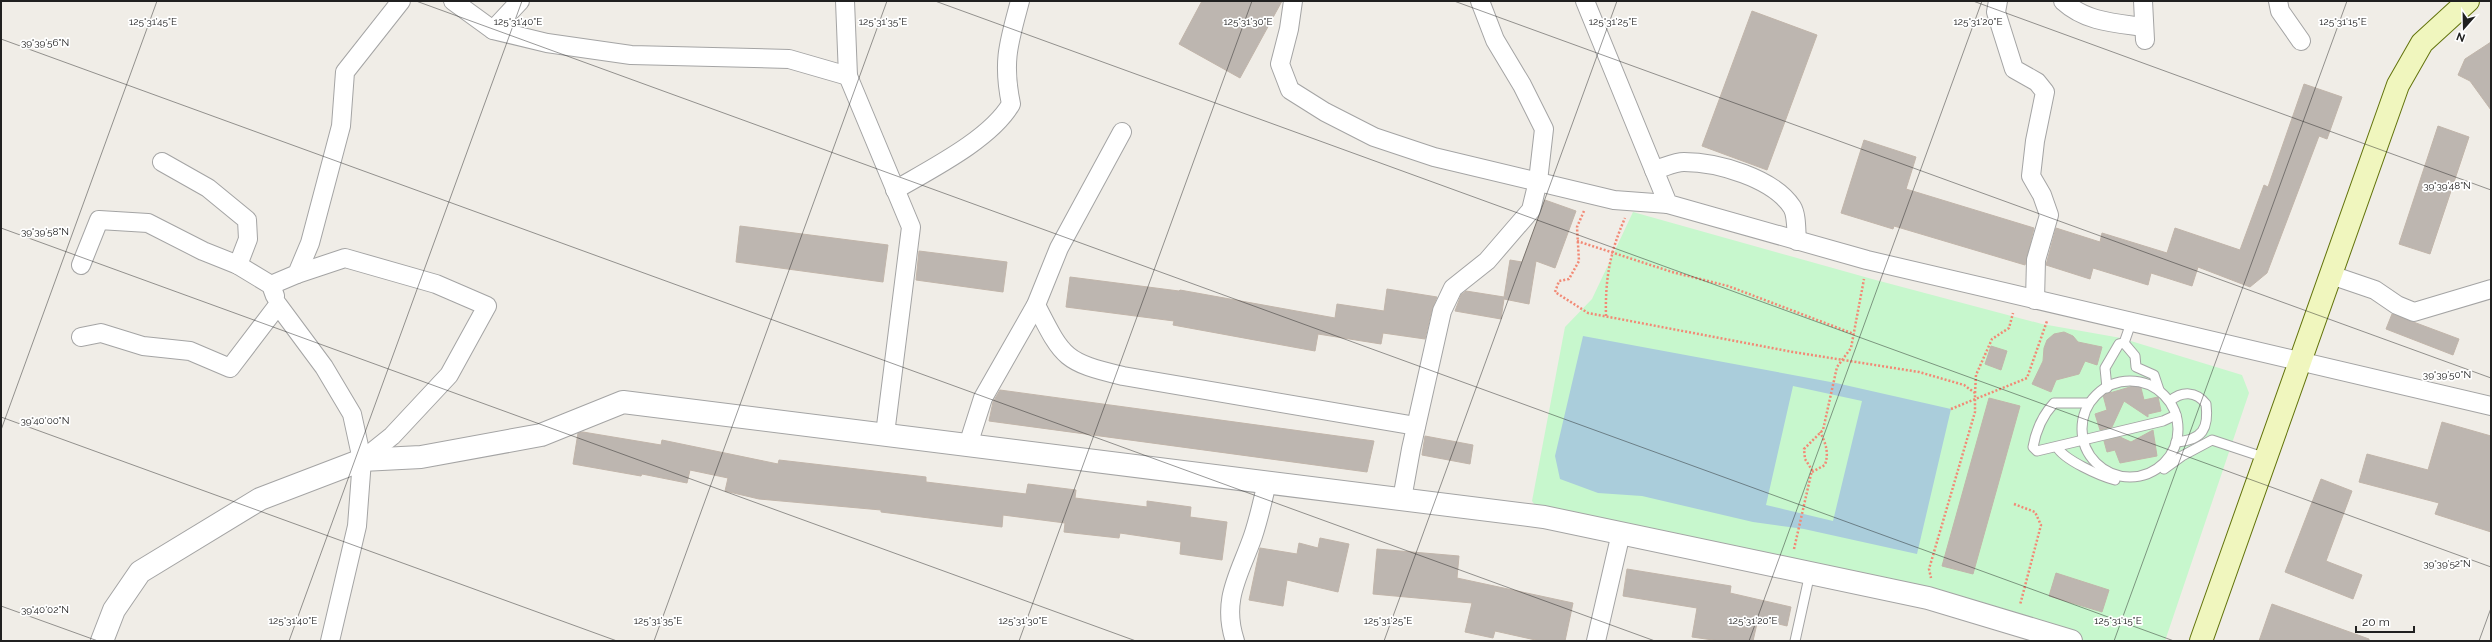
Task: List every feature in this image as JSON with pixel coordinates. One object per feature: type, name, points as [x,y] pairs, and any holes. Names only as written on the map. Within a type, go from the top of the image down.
[{"type":"main road","points":[[2201,641],[2398,85],[2422,43],[2468,1]]},
{"type":"street","points":[[297,274],[310,243],[341,126],[345,72],[401,1]]},
{"type":"street","points":[[453,1],[493,30],[547,43],[631,55],[789,60],[848,76]]},
{"type":"street","points":[[493,30],[520,1]]},
{"type":"street","points":[[845,1],[848,76],[911,227],[885,434]]},
{"type":"street","points":[[895,190],[963,149],[1004,116],[1011,104],[1005,77],[1007,48],[1020,1]]},
{"type":"street","points":[[1293,1],[1289,29],[1280,64],[1290,90],[1325,112],[1374,137],[1434,157],[1614,200],[1668,204],[1867,260],[2300,363],[2491,406]]},
{"type":"street","points":[[1402,499],[1416,426],[1442,311],[1452,288],[1487,261],[1531,210],[1538,181],[1544,129],[1522,85],[1495,40],[1480,1]]},
{"type":"street","points":[[1584,1],[1668,204]]},
{"type":"street","points":[[1998,1],[1996,12],[2014,70],[2037,82],[2045,92],[2035,141],[2031,176],[2042,195],[2049,215],[2036,260],[2035,300]]},
{"type":"street","points":[[2064,1],[2074,11],[2101,21],[2144,33],[2143,1]]},
{"type":"street","points":[[2278,1],[2280,11],[2301,41]]},
{"type":"street","points":[[968,445],[983,398],[1036,305],[1059,248],[1122,132]]},
{"type":"street","points":[[162,162],[208,188],[247,220],[248,239],[238,264]]},
{"type":"street","points":[[1654,170],[1683,162],[1734,172],[1761,181],[1778,192],[1793,208],[1797,241]]},
{"type":"street","points":[[81,266],[99,220],[148,223],[203,251],[238,264],[271,285],[278,304],[324,367],[352,414],[362,460],[357,526],[330,641]]},
{"type":"street","points":[[102,641],[114,610],[140,572],[260,500],[362,460],[392,436],[449,375],[487,306],[436,284],[345,258],[297,274],[271,285]]},
{"type":"street","points":[[2331,275],[2375,290],[2397,305],[2414,312],[2491,289]]},
{"type":"street","points":[[80,337],[101,333],[143,346],[190,351],[230,368],[278,304]]},
{"type":"street","points":[[1036,305],[1052,336],[1065,355],[1086,367],[1123,376],[1416,426]]},
{"type":"street","points":[[362,460],[421,457],[541,435],[623,402],[1544,517],[1935,600],[2021,634],[2071,641]]},
{"type":"street","points":[[1235,641],[1229,623],[1233,588],[1254,535],[1267,482]]},
{"type":"street","points":[[1596,641],[1622,533]]},
{"type":"lane","points":[[2124,343],[2131,322]]},
{"type":"lane","points":[[2106,388],[2105,368],[2119,344],[2124,343]]},
{"type":"lane","points":[[2124,343],[2135,356],[2136,366],[2154,375],[2159,390]]},
{"type":"lane","points":[[2130,380],[2146,383],[2159,390],[2170,401],[2176,415],[2178,430],[2176,442],[2169,458],[2158,468],[2144,475],[2128,477],[2111,473],[2097,464],[2087,450],[2084,440],[2083,418],[2089,403],[2106,388],[2115,383],[2130,380]]},
{"type":"lane","points":[[2170,401],[2177,395],[2187,393],[2200,396],[2206,404],[2206,427],[2198,436],[2187,441],[2176,442]]},
{"type":"lane","points":[[2089,403],[2054,403],[2045,414],[2036,433],[2033,447],[2037,450],[2084,440],[2163,421],[2176,415]]},
{"type":"lane","points":[[2057,446],[2060,452],[2090,469],[2124,482],[2150,479],[2182,456],[2212,440],[2266,458]]},
{"type":"lane","points":[[1795,641],[1799,571]]},
{"type":"path","points":[[1614,200],[1584,210],[1577,227],[1579,261],[1569,279],[1559,281],[1555,292],[1588,312],[1842,360],[1919,372],[1964,385],[1975,393]]},
{"type":"path","points":[[1606,316],[1606,292],[1611,252],[1632,202]]},
{"type":"path","points":[[1577,241],[1672,272],[1728,286],[1854,334]]},
{"type":"path","points":[[1799,571],[1812,472],[1805,459],[1804,449],[1820,432],[1837,367],[1851,348],[1867,260]]},
{"type":"path","points":[[1935,600],[1929,569],[1975,412],[1976,375],[1992,339],[2009,328],[2017,295]]},
{"type":"path","points":[[1951,409],[2027,378],[2053,304]]},
{"type":"path","points":[[1812,472],[1825,465],[1828,456],[1827,446],[1820,432]]},
{"type":"path","points":[[2014,504],[2035,512],[2041,525],[2019,608],[2021,634]]},
{"type":"green space","points":[[1633,212],[1872,279],[2042,324],[2121,338],[2242,375],[2249,393],[2165,641],[2071,641],[1544,517],[1532,501],[1565,327],[1592,299]]},
{"type":"water","points":[[1583,336],[1836,383],[1951,409],[1917,554],[1804,529],[1753,522],[1642,496],[1598,493],[1560,479],[1555,456]],"holes":[[[1793,386],[1862,401],[1833,521],[1766,505]]]},
{"type":"building","points":[[1202,1],[1282,1],[1240,78],[1179,44]]},
{"type":"building","points":[[1752,11],[1817,35],[1767,170],[1702,146]]},
{"type":"building","points":[[2491,42],[2491,110],[2470,81],[2458,75],[2465,59]]},
{"type":"building","points":[[2304,84],[2342,97],[2327,139],[2319,136],[2267,273],[2250,287],[2198,267],[2192,286],[2151,273],[2148,285],[2093,268],[2090,279],[2046,265],[2056,228],[2100,242],[2102,233],[2167,253],[2175,228],[2240,250],[2264,185],[2268,187]]},
{"type":"building","points":[[2438,126],[2469,137],[2430,254],[2399,244]]},
{"type":"building","points":[[1864,140],[1916,157],[1906,189],[2034,228],[2025,265],[1894,226],[1893,229],[1841,213]]},
{"type":"building","points":[[1545,200],[1576,211],[1555,268],[1536,261],[1529,304],[1504,299],[1501,319],[1455,311],[1461,295],[1466,291],[1504,297],[1510,260],[1522,262]]},
{"type":"building","points":[[740,226],[888,245],[883,282],[736,262]]},
{"type":"building","points":[[919,251],[1007,262],[1003,292],[916,280]]},
{"type":"building","points":[[1070,277],[1180,290],[1335,318],[1337,304],[1384,311],[1387,289],[1437,297],[1432,309],[1425,339],[1383,333],[1381,344],[1318,334],[1315,351],[1173,325],[1174,321],[1066,307]]},
{"type":"building","points":[[2392,314],[2459,339],[2453,355],[2386,329]]},
{"type":"building","points":[[2064,332],[2073,336],[2078,342],[2102,347],[2097,365],[2085,361],[2079,374],[2056,380],[2051,392],[2032,384],[2043,361],[2044,348],[2047,340],[2054,334]]},
{"type":"building","points":[[1991,346],[2007,351],[2001,370],[1985,364]]},
{"type":"building","points":[[2140,384],[2144,400],[2158,397],[2161,411],[2148,414],[2148,417],[2124,401],[2112,427],[2100,430],[2095,414],[2107,410],[2103,395]]},
{"type":"building","points":[[1000,390],[1374,441],[1367,472],[989,421],[993,402]]},
{"type":"building","points":[[1989,398],[2020,406],[1973,574],[1942,566]]},
{"type":"building","points":[[2442,422],[2491,436],[2491,532],[2435,514],[2439,503],[2359,482],[2367,454],[2428,470]]},
{"type":"building","points":[[2153,430],[2157,456],[2120,463],[2115,450],[2107,452],[2104,441],[2120,437],[2131,442]]},
{"type":"building","points":[[583,432],[661,445],[662,440],[778,464],[779,460],[926,477],[926,482],[1026,494],[1028,484],[1076,490],[1075,498],[1147,507],[1147,501],[1191,507],[1190,517],[1227,522],[1222,560],[1180,554],[1181,542],[1120,533],[1119,538],[1064,532],[1065,523],[1003,515],[1002,527],[881,512],[881,510],[759,499],[725,491],[728,478],[690,470],[687,483],[642,474],[641,476],[573,464],[578,433]]},
{"type":"building","points":[[1425,436],[1473,445],[1470,464],[1422,455]]},
{"type":"building","points":[[2321,479],[2352,491],[2326,561],[2362,575],[2353,599],[2285,572]]},
{"type":"building","points":[[1320,538],[1349,544],[1338,592],[1287,580],[1283,606],[1249,600],[1260,548],[1297,554],[1299,543],[1318,548]]},
{"type":"building","points":[[1377,549],[1459,556],[1457,578],[1573,603],[1565,641],[1540,641],[1495,631],[1493,638],[1465,632],[1472,603],[1373,594]]},
{"type":"building","points":[[1627,569],[1731,586],[1730,593],[1791,607],[1787,626],[1758,619],[1753,641],[1720,641],[1692,637],[1697,608],[1623,596]]},
{"type":"building","points":[[2056,573],[2109,590],[2102,612],[2049,596]]},
{"type":"building","points":[[2272,604],[2369,639],[2369,641],[2259,641]]}]
